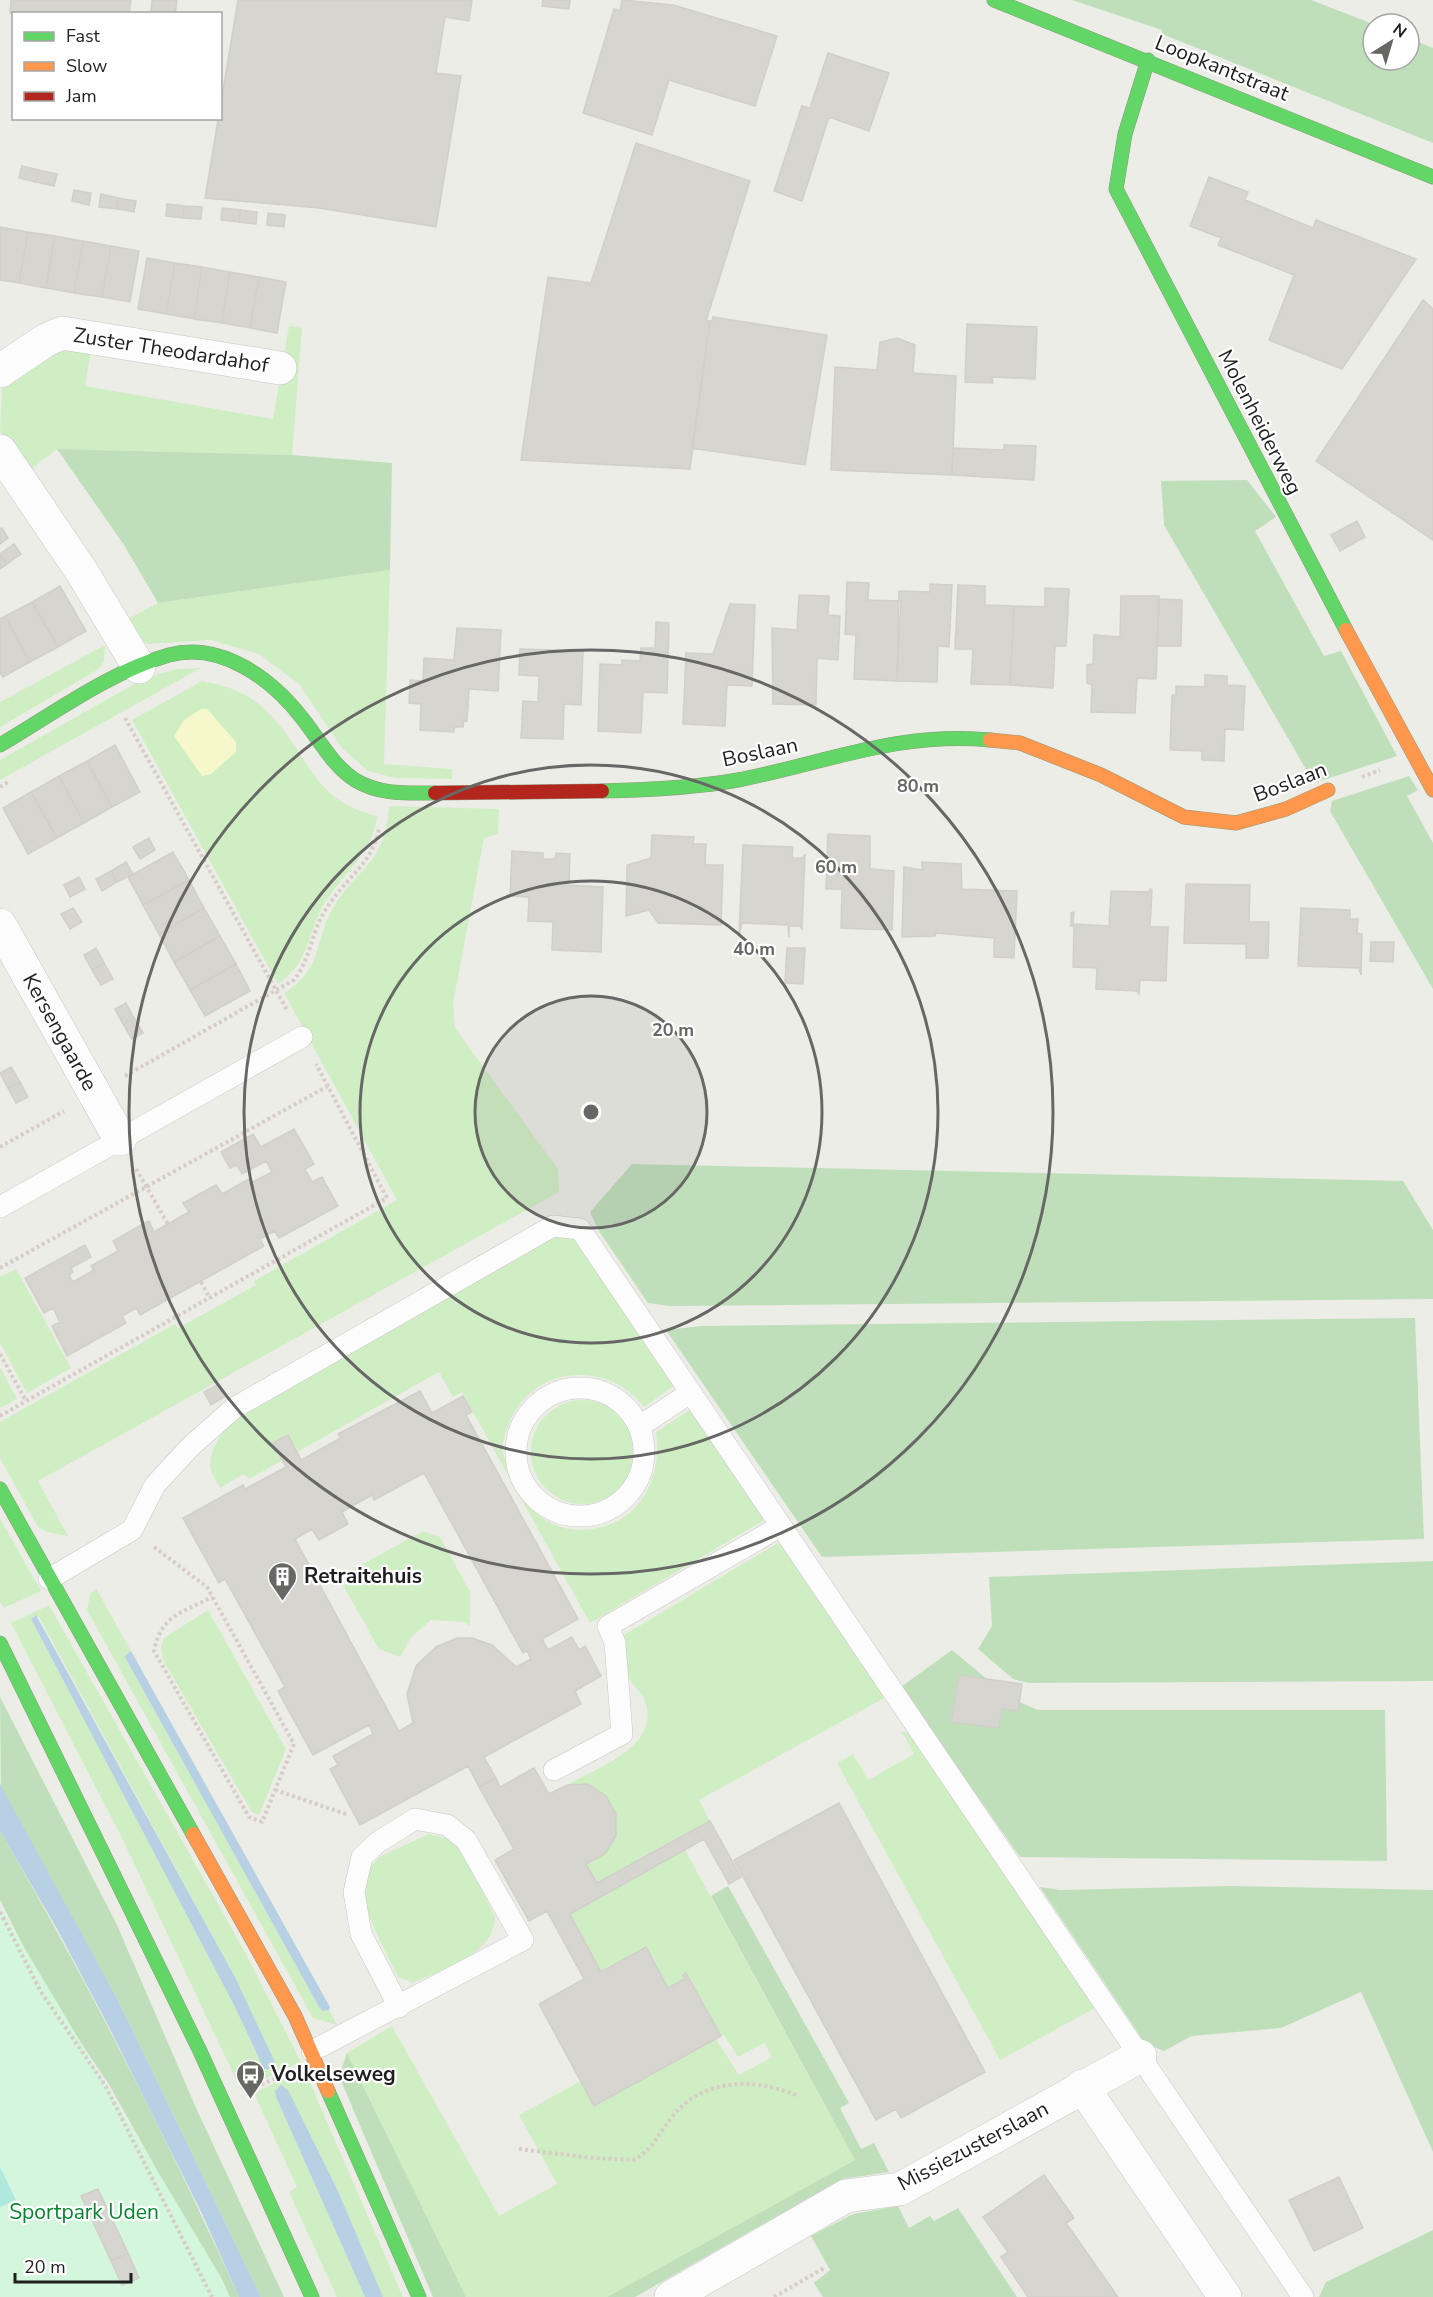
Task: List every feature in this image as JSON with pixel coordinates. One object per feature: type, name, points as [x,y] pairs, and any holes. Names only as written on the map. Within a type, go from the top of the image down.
[{"type":"street","name":"Loopkantstraat","points":[[994,0],[1148,60],[1433,177]]},
{"type":"street","name":"Molenheiderweg","points":[[1148,60],[1125,134],[1116,189],[1328,598],[1433,790]]},
{"type":"street","name":"Zuster Theodardahof","points":[[0,371],[46,340],[62,333],[280,368]]},
{"type":"street","points":[[0,451],[82,572],[139,667],[0,745]]},
{"type":"street","name":"Boslaan","points":[[139,667],[188,652],[215,656],[253,672],[275,688],[301,716],[344,774],[370,788],[386,793],[511,794],[659,788],[737,780],[905,740],[963,737],[1020,743],[1101,775],[1184,817],[1236,823],[1286,810],[1328,790]]},
{"type":"street","name":"Kersengaarde","points":[[0,925],[120,1139]]},
{"type":"street","points":[[0,1489],[295,2016],[418,2297]]},
{"type":"street","points":[[0,1643],[199,2049],[312,2297]]},
{"type":"street","name":"Missiezusterslaan","points":[[671,2297],[846,2196],[900,2189],[1082,2086],[1140,2056]]},
{"type":"street","points":[[1082,2086],[1225,2297]]},
{"type":"lane","points":[[0,1207],[302,1037]]},
{"type":"lane","points":[[53,1586],[132,1530],[155,1485],[189,1447],[234,1408],[553,1226],[580,1229],[1303,2297]]},
{"type":"lane","points":[[586,1387],[604,1392],[620,1401],[640,1426],[645,1448],[643,1467],[631,1491],[610,1509],[593,1515],[574,1516],[556,1512],[540,1503],[528,1489],[519,1473],[515,1455],[517,1436],[524,1420],[535,1405],[550,1394],[568,1388],[586,1387]]},
{"type":"lane","points":[[640,1426],[690,1393]]},
{"type":"lane","points":[[554,1770],[622,1734],[615,1643],[608,1626],[781,1526]]},
{"type":"lane","points":[[312,2051],[399,2007],[523,1940],[466,1840],[447,1826],[430,1820],[415,1819],[378,1842],[362,1857],[354,1892],[361,1934],[399,2007]]},
{"type":"path","name":"Boslaan","points":[[1328,790],[1415,757]]},
{"type":"path","points":[[0,1147],[294,980],[306,964],[326,909],[367,859],[377,843],[386,793]]},
{"type":"path","points":[[0,1268],[328,1086]]},
{"type":"path","points":[[120,1139],[168,1224]]},
{"type":"path","points":[[201,1282],[210,1298]]},
{"type":"path","points":[[0,1416],[26,1401]]},
{"type":"path","points":[[132,1530],[207,1587],[294,1744],[262,1822],[249,1817],[154,1651],[161,1628],[172,1618],[212,1597]]},
{"type":"path","points":[[275,1790],[349,1815]]},
{"type":"path","points":[[0,1911],[41,1992],[105,2085],[212,2297]]},
{"type":"path","points":[[519,2149],[603,2159],[634,2160],[657,2142],[670,2119],[680,2108],[701,2093],[727,2083],[744,2083],[780,2088],[798,2096]]},
{"type":"path","points":[[774,2297],[826,2268]]},
{"type":"shaded area","points":[[1072,0],[1311,0],[1361,19],[1361,72],[1421,72],[1421,43],[1433,48],[1433,143],[1162,34],[1162,30]]},
{"type":"shaded area","points":[[289,326],[302,328],[292,455],[57,449],[29,471],[0,431],[2,389],[64,348],[91,350],[85,386],[273,419]]},
{"type":"shaded area","points":[[57,449],[292,455],[392,463],[390,570],[158,603],[124,545]]},
{"type":"shaded area","points":[[1247,480],[1276,517],[1255,531],[1324,656],[1341,651],[1397,756],[1314,783],[1164,525],[1161,481]]},
{"type":"shaded area","points":[[390,570],[384,764],[452,769],[452,779],[395,778],[368,771],[342,748],[300,685],[259,654],[211,640],[148,644],[137,641],[124,621],[158,603]]},
{"type":"shaded area","points":[[105,645],[104,661],[99,669],[0,727],[0,702]]},
{"type":"shaded area","points":[[201,668],[0,780],[0,760],[145,678],[177,669]]},
{"type":"shaded area","points":[[202,681],[233,689],[261,706],[277,722],[322,785],[336,798],[354,808],[377,816],[375,829],[365,850],[328,898],[297,965],[278,984],[132,720]]},
{"type":"shaded area","points":[[1409,776],[1418,790],[1407,796],[1433,843],[1433,989],[1330,811],[1332,801]]},
{"type":"shaded area","points":[[389,806],[499,809],[498,834],[484,838],[453,1004],[455,1028],[558,1169],[559,1192],[38,1481],[68,1536],[47,1532],[38,1527],[0,1458],[0,1422],[175,1324],[178,1328],[256,1285],[254,1281],[397,1200],[284,993],[297,984],[312,965],[333,908],[376,853],[382,841]]},
{"type":"shaded area","points":[[632,1164],[1403,1181],[1433,1230],[1433,1299],[669,1306],[648,1303],[599,1231],[590,1212]]},
{"type":"shaded area","points":[[573,1234],[675,1385],[644,1407],[629,1392],[611,1381],[592,1376],[572,1375],[553,1380],[536,1389],[521,1402],[510,1421],[503,1444],[506,1464],[523,1498],[541,1517],[563,1528],[581,1530],[600,1528],[617,1521],[631,1512],[650,1485],[657,1451],[656,1432],[691,1409],[766,1519],[590,1623],[462,1392],[453,1397],[439,1372],[249,1479],[244,1474],[220,1488],[211,1471],[211,1456],[222,1434],[236,1416],[544,1240]]},
{"type":"shaded area","points":[[16,1269],[71,1368],[27,1393],[0,1343],[0,1277]]},
{"type":"shaded area","points":[[1415,1318],[1424,1539],[822,1557],[666,1330],[701,1326]]},
{"type":"shaded area","points":[[0,1367],[17,1399],[0,1408]]},
{"type":"shaded area","points":[[583,1400],[603,1404],[620,1415],[631,1432],[635,1452],[631,1472],[620,1489],[603,1500],[583,1504],[563,1500],[546,1489],[535,1472],[531,1452],[535,1432],[546,1415],[563,1404]]},
{"type":"shaded area","points":[[0,1518],[41,1591],[4,1608],[0,1602]]},
{"type":"shaded area","points":[[423,1531],[440,1537],[470,1592],[470,1626],[464,1622],[431,1620],[411,1637],[400,1657],[379,1649],[344,1587],[352,1570]]},
{"type":"shaded area","points":[[781,1541],[886,1697],[699,1800],[710,1821],[597,1883],[586,1864],[604,1854],[612,1843],[616,1824],[615,1814],[612,1806],[599,1791],[588,1785],[567,1785],[625,1752],[637,1742],[645,1729],[648,1715],[644,1699],[628,1676],[624,1635]]},
{"type":"shaded area","points":[[1433,1561],[1433,1681],[1028,1683],[1013,1679],[978,1649],[992,1626],[989,1577]]},
{"type":"shaded area","points":[[96,1588],[137,1662],[126,1659],[319,2007],[329,2009],[337,2025],[313,2018],[87,1610],[90,1594]]},
{"type":"shaded area","points":[[49,1605],[246,1954],[301,2062],[241,2090],[123,1840],[11,1623]],"holes":[[[33,1616],[39,1617],[235,1977],[275,2062],[264,2069],[234,2005],[31,1619]]]},
{"type":"shaded area","points":[[208,1610],[286,1749],[259,1815],[251,1811],[163,1660],[161,1648],[164,1638]]},
{"type":"shaded area","points":[[36,1615],[235,1977],[275,2062],[270,2069],[264,2069],[234,2005],[31,1619]]},
{"type":"shaded area","points":[[952,1650],[1010,1698],[1038,1710],[1385,1710],[1387,1861],[1020,1857],[901,1687]]},
{"type":"shaded area","points":[[131,1651],[330,2007],[329,2010],[323,2011],[319,2007],[126,1659],[125,1656]]},
{"type":"shaded area","points":[[0,1697],[117,1925],[197,2110],[284,2297],[261,2297],[118,2000],[1,1788]]},
{"type":"shaded area","points":[[902,1732],[911,1733],[1095,2008],[1000,2060],[837,1763],[853,1754],[868,1780],[914,1754]]},
{"type":"shaded area","points":[[0,1784],[118,2000],[261,2297],[239,2297],[203,2216],[109,2027],[56,1927],[0,1831]]},
{"type":"shaded area","points":[[0,1831],[126,2061],[239,2297],[217,2297],[152,2161],[108,2083],[46,1991],[0,1900]]},
{"type":"shaded area","points":[[429,1834],[451,1839],[460,1847],[495,1917],[486,1942],[476,1951],[451,1966],[413,1983],[398,1977],[381,1943],[365,1907],[364,1878],[381,1856]]},
{"type":"shaded area","points":[[685,1850],[855,2160],[607,2297],[466,2297],[347,2053],[392,2026],[499,2216],[557,2184],[519,2115],[581,2081],[595,2106],[716,2039],[739,2075],[772,2057],[764,2043],[738,2057],[724,2035],[721,2036],[687,1973],[683,1975],[685,1979],[668,1988],[646,1948],[601,1972],[570,1914]]},
{"type":"shaded area","points":[[728,1886],[849,2103],[840,2108],[861,2149],[874,2143],[889,2172],[842,2179],[635,2297],[607,2297],[855,2160],[711,1896]]},
{"type":"shaded area","points":[[1228,1886],[1433,1890],[1433,2152],[1361,1992],[1281,2028],[1192,2036],[1164,2051],[1145,2043],[1040,1887],[1060,1890]]},
{"type":"shaded area","points":[[347,2053],[466,2297],[433,2297],[339,2076]]},
{"type":"shaded area","points":[[304,2069],[403,2297],[383,2297],[338,2191],[285,2087],[276,2097],[365,2297],[337,2297],[289,2192],[297,2187],[254,2093]]},
{"type":"shaded area","points":[[281,2085],[288,2090],[338,2191],[383,2297],[365,2297],[276,2097],[275,2091]]},
{"type":"shaded area","points":[[0,2167],[16,2200],[0,2207]]},
{"type":"shaded area","points":[[898,2206],[909,2228],[930,2216],[934,2221],[958,2208],[1017,2297],[823,2297],[814,2283],[830,2270],[811,2236],[853,2214]]},
{"type":"shaded area","points":[[1433,2230],[1433,2297],[1319,2297],[1326,2282]]},
{"type":"sand","points":[[201,709],[207,709],[236,742],[236,752],[211,774],[202,776],[174,736],[184,720]]},
{"type":"green space","name":"Sportpark Uden","points":[[0,1907],[222,2279],[230,2297],[0,2297]]},
{"type":"building","points":[[11,0],[131,0],[129,12],[10,13]]},
{"type":"building","points":[[152,0],[177,0],[175,12],[151,12]]},
{"type":"building","points":[[238,0],[472,0],[469,21],[445,17],[436,73],[461,76],[436,227],[319,208],[205,198],[218,120],[222,120],[222,96]]},
{"type":"building","points":[[543,0],[570,0],[569,9],[542,6]]},
{"type":"building","points":[[622,0],[673,5],[777,36],[755,106],[669,80],[652,135],[583,113],[614,9],[620,11]]},
{"type":"building","points":[[828,53],[889,73],[869,131],[829,117],[802,201],[774,191],[802,106],[810,108]]},
{"type":"building","points":[[636,143],[750,181],[706,321],[710,321],[690,469],[521,460],[548,277],[591,283]]},
{"type":"building","points":[[22,166],[39,170],[36,182],[19,178]]},
{"type":"building","points":[[39,170],[57,174],[54,186],[36,182]]},
{"type":"building","points":[[1209,177],[1248,192],[1245,200],[1313,228],[1316,220],[1416,259],[1342,369],[1269,340],[1294,275],[1218,245],[1221,238],[1190,226]]},
{"type":"building","points":[[74,190],[91,193],[89,205],[72,201]]},
{"type":"building","points":[[101,194],[118,198],[117,209],[99,207]]},
{"type":"building","points":[[118,198],[136,201],[134,212],[117,209]]},
{"type":"building","points":[[167,204],[184,206],[183,218],[166,216]]},
{"type":"building","points":[[184,206],[202,207],[201,219],[183,218]]},
{"type":"building","points":[[222,208],[240,210],[239,222],[221,220]]},
{"type":"building","points":[[240,210],[257,212],[256,224],[239,222]]},
{"type":"building","points":[[268,213],[285,215],[284,227],[267,225]]},
{"type":"building","points":[[0,227],[28,232],[19,283],[0,280]]},
{"type":"building","points":[[28,232],[55,236],[46,288],[19,283]]},
{"type":"building","points":[[55,236],[83,241],[74,293],[46,288]]},
{"type":"building","points":[[83,241],[111,246],[102,297],[74,293]]},
{"type":"building","points":[[111,246],[139,251],[130,302],[102,297]]},
{"type":"building","points":[[147,258],[175,263],[166,314],[138,309]]},
{"type":"building","points":[[175,263],[202,267],[194,319],[166,314]]},
{"type":"building","points":[[202,267],[230,272],[222,323],[194,319]]},
{"type":"building","points":[[230,272],[259,277],[250,328],[222,323]]},
{"type":"building","points":[[259,277],[286,282],[277,333],[250,328]]},
{"type":"building","points":[[1423,300],[1433,309],[1433,540],[1316,461]]},
{"type":"building","points":[[713,317],[827,335],[805,465],[692,448],[710,321]]},
{"type":"building","points":[[967,324],[1037,327],[1035,379],[992,377],[993,383],[965,382]]},
{"type":"building","points":[[897,338],[915,345],[913,373],[956,376],[952,475],[831,470],[835,367],[877,370],[880,342]]},
{"type":"building","points":[[1004,445],[1036,446],[1034,480],[952,475],[953,448],[1004,450]]},
{"type":"building","points":[[1357,521],[1365,537],[1340,551],[1331,535]]},
{"type":"building","points":[[2,528],[8,538],[0,544],[0,529]]},
{"type":"building","points":[[14,544],[21,554],[7,564],[0,554]]},
{"type":"building","points":[[0,556],[7,564],[0,569]]},
{"type":"building","points":[[847,582],[869,583],[868,600],[901,601],[897,681],[854,679],[856,635],[845,634]]},
{"type":"building","points":[[930,584],[952,585],[949,647],[938,646],[937,682],[897,681],[899,591],[930,592]]},
{"type":"building","points":[[958,585],[985,586],[985,605],[1014,606],[1010,685],[971,684],[973,649],[955,649]]},
{"type":"building","points":[[60,586],[86,631],[58,647],[32,602]]},
{"type":"building","points":[[1045,588],[1069,589],[1066,646],[1055,646],[1053,688],[1010,685],[1014,606],[1045,607]]},
{"type":"building","points":[[799,595],[829,596],[828,615],[840,616],[838,660],[817,658],[816,705],[773,704],[772,628],[797,630]]},
{"type":"building","points":[[1121,596],[1159,596],[1156,679],[1137,678],[1135,713],[1091,712],[1092,685],[1087,683],[1087,665],[1093,664],[1094,635],[1120,637]]},
{"type":"building","points":[[1159,599],[1182,600],[1181,646],[1157,646]]},
{"type":"building","points":[[32,602],[58,647],[30,662],[5,616]]},
{"type":"building","points":[[730,604],[755,605],[752,686],[727,685],[725,726],[683,724],[686,653],[713,654]]},
{"type":"building","points":[[5,616],[30,662],[3,677],[0,673],[0,619]]},
{"type":"building","points":[[656,622],[669,623],[667,693],[643,692],[641,733],[598,731],[600,664],[622,665],[622,660],[640,661],[641,648],[655,648]]},
{"type":"building","points":[[457,628],[501,630],[498,691],[469,689],[467,721],[464,720],[463,727],[454,727],[454,732],[420,730],[421,704],[409,703],[410,680],[423,681],[424,658],[454,660]]},
{"type":"building","points":[[520,649],[583,651],[581,705],[564,704],[563,739],[521,738],[523,701],[538,702],[539,676],[519,675]]},
{"type":"building","points":[[1205,675],[1227,676],[1227,685],[1245,686],[1243,730],[1225,729],[1224,761],[1202,760],[1202,751],[1170,750],[1172,695],[1176,695],[1176,686],[1205,687]]},
{"type":"building","points":[[115,745],[140,792],[112,807],[87,761]]},
{"type":"building","points":[[87,761],[112,807],[84,823],[59,776]]},
{"type":"building","points":[[59,776],[84,823],[57,838],[31,792]]},
{"type":"building","points":[[31,792],[57,838],[28,854],[3,808]]},
{"type":"building","points":[[828,834],[870,836],[870,869],[894,871],[892,930],[841,928],[842,889],[826,889]]},
{"type":"building","points":[[652,835],[694,837],[693,844],[706,844],[705,865],[723,865],[721,925],[658,923],[649,910],[626,916],[627,865],[651,858]]},
{"type":"building","points":[[149,838],[155,850],[140,859],[133,847]]},
{"type":"building","points":[[743,845],[793,847],[792,858],[803,858],[805,854],[802,929],[800,926],[789,926],[789,937],[788,925],[742,923],[739,935]]},
{"type":"building","points":[[512,851],[543,853],[543,859],[555,859],[556,853],[570,854],[569,885],[603,887],[601,952],[552,950],[553,922],[528,921],[529,897],[510,896]]},
{"type":"building","points":[[173,852],[189,880],[143,905],[128,877]]},
{"type":"building","points":[[126,862],[133,874],[117,882],[111,871]]},
{"type":"building","points":[[922,862],[961,864],[962,889],[1017,891],[1014,958],[994,957],[994,938],[936,933],[935,936],[902,937],[904,867],[922,870]]},
{"type":"building","points":[[111,871],[117,882],[102,891],[96,879]]},
{"type":"building","points":[[79,877],[85,889],[70,897],[64,885]]},
{"type":"building","points":[[189,880],[204,908],[159,934],[143,905]]},
{"type":"building","points":[[1186,884],[1250,885],[1249,922],[1269,922],[1268,958],[1246,958],[1246,944],[1184,943]]},
{"type":"building","points":[[1150,889],[1152,890],[1150,927],[1168,927],[1166,981],[1140,980],[1139,994],[1137,991],[1096,989],[1097,968],[1073,967],[1074,926],[1071,926],[1071,913],[1074,912],[1073,924],[1109,926],[1111,891],[1149,892]]},
{"type":"building","points":[[73,908],[82,922],[70,929],[61,914]]},
{"type":"building","points":[[204,908],[220,936],[174,962],[159,934]]},
{"type":"building","points":[[1301,908],[1350,910],[1350,919],[1358,919],[1357,933],[1362,934],[1361,975],[1359,968],[1298,966]]},
{"type":"building","points":[[220,936],[236,964],[190,990],[174,962]]},
{"type":"building","points":[[1371,942],[1394,942],[1393,962],[1370,961]]},
{"type":"building","points":[[96,948],[104,963],[92,970],[84,955]]},
{"type":"building","points":[[787,948],[805,948],[803,984],[785,983]]},
{"type":"building","points":[[104,963],[113,979],[101,985],[92,970]]},
{"type":"building","points":[[236,964],[250,991],[205,1016],[190,990]]},
{"type":"building","points":[[126,1003],[134,1018],[123,1024],[115,1009]]},
{"type":"building","points":[[134,1018],[143,1033],[132,1039],[123,1024]]},
{"type":"building","points":[[11,1067],[20,1082],[8,1088],[0,1073]]},
{"type":"building","points":[[20,1082],[28,1097],[16,1103],[8,1088]]},
{"type":"building","points":[[294,1129],[314,1164],[305,1169],[312,1182],[322,1177],[338,1206],[279,1238],[274,1231],[260,1239],[264,1246],[140,1315],[136,1308],[122,1316],[126,1323],[67,1356],[52,1326],[60,1322],[53,1308],[44,1313],[25,1278],[85,1245],[91,1257],[71,1268],[73,1272],[69,1275],[73,1282],[94,1270],[91,1266],[118,1251],[113,1241],[143,1224],[149,1221],[154,1232],[189,1212],[183,1203],[216,1185],[222,1194],[249,1179],[251,1183],[272,1172],[266,1161],[242,1174],[237,1165],[230,1168],[221,1152],[253,1134],[261,1147]]},
{"type":"building","points":[[217,1385],[224,1397],[211,1405],[204,1392]]},
{"type":"building","name":"Retraitehuis","points":[[420,1391],[432,1413],[463,1396],[472,1412],[466,1415],[578,1619],[542,1639],[548,1650],[572,1637],[579,1650],[585,1646],[601,1676],[575,1691],[581,1704],[484,1757],[496,1778],[479,1787],[468,1766],[360,1825],[330,1769],[338,1765],[333,1756],[373,1734],[369,1725],[313,1755],[278,1691],[285,1687],[225,1579],[219,1583],[183,1518],[243,1485],[245,1489],[286,1467],[273,1443],[288,1435],[301,1460],[341,1438],[338,1434]],"holes":[[[424,1473],[523,1653],[527,1651],[531,1659],[516,1667],[492,1645],[472,1638],[457,1638],[436,1647],[416,1666],[407,1694],[413,1723],[399,1731],[295,1539],[312,1529],[319,1540],[348,1524],[342,1512],[372,1495],[374,1500]]]},
{"type":"building","points":[[959,1675],[1022,1684],[1018,1711],[1002,1709],[999,1728],[951,1722]]},
{"type":"building","points":[[534,1768],[549,1794],[567,1785],[588,1784],[606,1796],[616,1814],[616,1836],[605,1854],[586,1864],[597,1883],[710,1821],[741,1877],[729,1884],[704,1839],[570,1914],[601,1972],[646,1947],[668,1988],[685,1979],[683,1975],[686,1973],[721,2036],[594,2106],[539,2004],[584,1979],[547,1911],[529,1921],[495,1860],[514,1849],[479,1787],[496,1778],[500,1787]]},
{"type":"building","points":[[839,1803],[985,2072],[901,2118],[896,2109],[876,2120],[734,1860]]},
{"type":"building","points":[[1044,2175],[1074,2218],[1066,2223],[1118,2297],[1028,2297],[1001,2257],[1008,2252],[983,2217]]},
{"type":"building","points":[[1339,2177],[1363,2228],[1314,2251],[1289,2200]]},
{"type":"building","points":[[98,2189],[128,2253],[111,2261],[81,2196]]},
{"type":"building","points":[[128,2253],[139,2278],[122,2285],[111,2261]]},
{"type":"traffic: fast","points":[[994,0],[1433,177]]},
{"type":"traffic: fast","points":[[1148,60],[1125,134],[1116,189],[1346,630]]},
{"type":"traffic: fast","points":[[0,745],[103,683],[147,662],[188,652],[208,653],[226,658],[244,667],[276,690],[302,718],[333,759],[355,780],[384,791],[435,793]]},
{"type":"traffic: fast","points":[[602,791],[721,783],[894,744],[957,738],[990,740]]},
{"type":"traffic: fast","points":[[0,1489],[193,1834]]},
{"type":"traffic: fast","points":[[0,1643],[199,2049],[312,2297]]},
{"type":"traffic: fast","points":[[328,2091],[419,2297]]},
{"type":"traffic: slow","points":[[1346,630],[1433,790]]},
{"type":"traffic: slow","points":[[990,740],[1020,743],[1101,775],[1184,817],[1236,823],[1286,809],[1328,790]]},
{"type":"traffic: slow","points":[[193,1834],[295,2016],[328,2091]]},
{"type":"traffic: jam","points":[[435,793],[602,791]]},
{"type":"place","name":"Retraitehuis","points":[[283,1602]]},
{"type":"place","name":"Volkelseweg","points":[[250,2100]]}]
